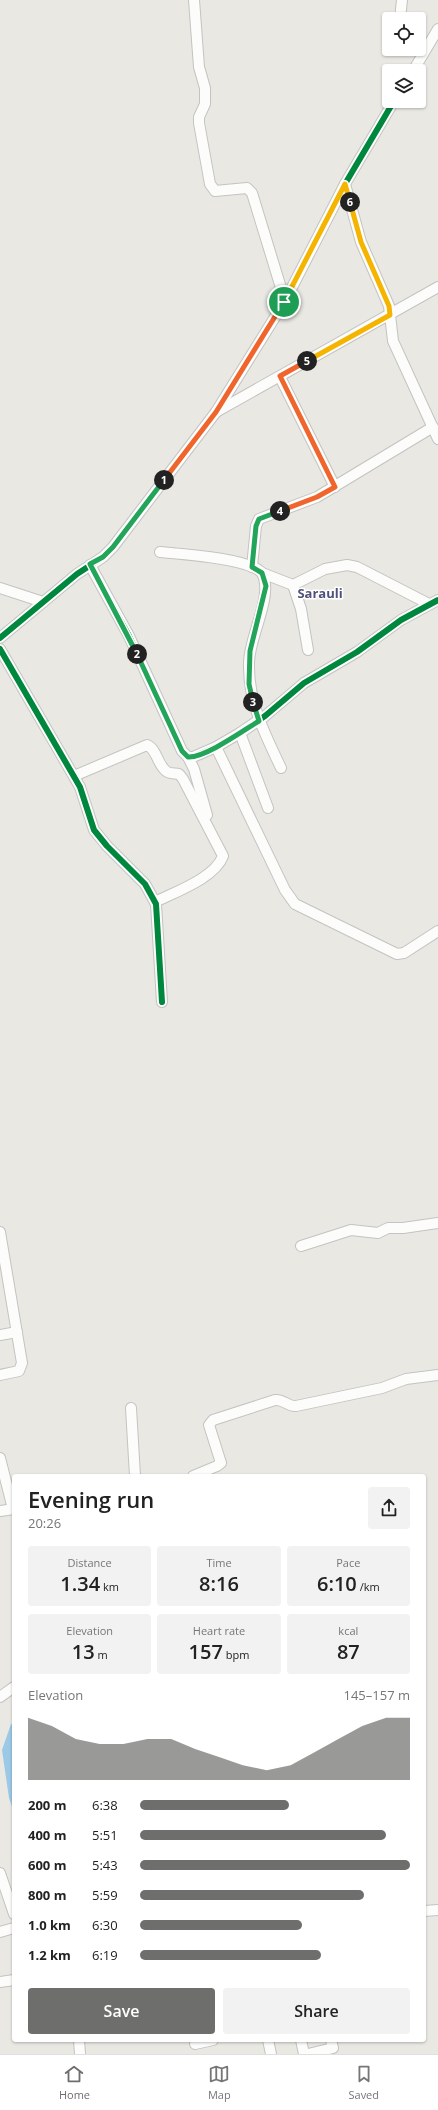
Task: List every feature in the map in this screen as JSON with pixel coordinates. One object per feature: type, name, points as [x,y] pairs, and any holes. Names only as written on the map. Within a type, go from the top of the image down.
[{"type":"street","points":[[194,0],[199,67],[205,88],[205,104],[199,117],[199,122],[210,184],[215,191],[247,188],[252,193],[284,302]]},
{"type":"street","points":[[401,12],[402,0]]},
{"type":"street","points":[[426,42],[438,29]]},
{"type":"street","points":[[0,638],[90,564],[106,554],[216,412],[284,302],[345,184],[390,108]]},
{"type":"street","points":[[345,184],[361,242],[389,306],[393,341],[438,439]]},
{"type":"street","points":[[216,412],[438,287]]},
{"type":"street","points":[[280,376],[335,487]]},
{"type":"street","points":[[252,567],[256,526],[259,519],[317,497],[433,427]]},
{"type":"street","points":[[160,552],[210,556],[252,567],[262,573],[293,585],[325,569],[347,565],[434,602]]},
{"type":"street","points":[[90,564],[129,636],[182,751],[188,757],[194,769],[212,834]]},
{"type":"street","points":[[262,573],[266,590],[252,640],[249,663],[250,691],[259,721],[281,768]]},
{"type":"street","points":[[293,585],[301,609],[308,650]]},
{"type":"street","points":[[0,588],[43,602]]},
{"type":"street","points":[[188,757],[198,755],[216,747],[240,733],[259,721],[301,685],[349,658],[401,620],[434,602]]},
{"type":"street","points":[[0,649],[82,791],[90,821],[97,834],[145,884],[155,902],[162,1002]]},
{"type":"street","points":[[240,733],[268,808]]},
{"type":"street","points":[[74,776],[144,745],[149,745],[164,770],[179,774],[183,779],[223,854],[220,862],[200,880],[155,902]]},
{"type":"street","points":[[216,747],[288,896],[295,904],[397,954],[404,953],[438,931]]},
{"type":"street","points":[[301,1246],[351,1230],[375,1233],[388,1228],[403,1228],[438,1223]]},
{"type":"street","points":[[0,1232],[5,1289],[16,1332],[21,1368],[19,1371],[0,1375]]},
{"type":"street","points":[[0,1335],[16,1332]]},
{"type":"street","points":[[198,1474],[221,1463],[208,1425],[213,1420],[276,1400],[281,1400],[291,1406],[296,1406],[382,1388],[406,1379],[438,1375]]},
{"type":"street","points":[[131,1408],[135,1474]]},
{"type":"street","points":[[0,1458],[12,1502]]},
{"type":"street","points":[[0,1511],[12,1509]]},
{"type":"street","points":[[0,1697],[12,1688]]},
{"type":"street","points":[[0,1873],[12,1908]]},
{"type":"street","points":[[426,1911],[438,1910]]},
{"type":"street","points":[[0,1932],[12,1929]]},
{"type":"street","points":[[0,1982],[12,1980]]},
{"type":"street","points":[[79,2042],[80,2054]]},
{"type":"street","points":[[196,2046],[207,2042]]},
{"type":"street","points":[[269,2042],[272,2054]]},
{"type":"street","points":[[301,2042],[304,2054]]},
{"type":"street","points":[[308,2054],[333,2047]]},
{"type":"water","points":[[12,1724],[12,1806],[9,1798],[2,1750]]},
{"type":"cycle path","points":[[0,638],[77,574],[103,557],[113,547],[216,412],[285,301],[345,184],[390,108]]},
{"type":"cycle path","points":[[90,565],[129,636],[182,751],[188,757],[193,757],[216,747],[240,733],[265,716],[304,683],[357,652],[401,620],[438,600]]},
{"type":"cycle path","points":[[0,649],[80,787],[94,830],[107,846],[145,884],[156,904],[162,1002]]},
{"type":"district","name":"Sarauli","points":[[320,593]]},
{"type":"route","points":[[345,184],[361,242],[389,306],[390,315],[280,376],[335,487],[317,497],[259,519],[256,526],[252,567],[262,573],[266,582],[266,590],[250,651],[249,684],[259,721],[216,747],[198,755],[188,757],[182,751],[129,636],[90,564],[103,557],[113,547],[216,412],[284,302],[345,184]]}]
